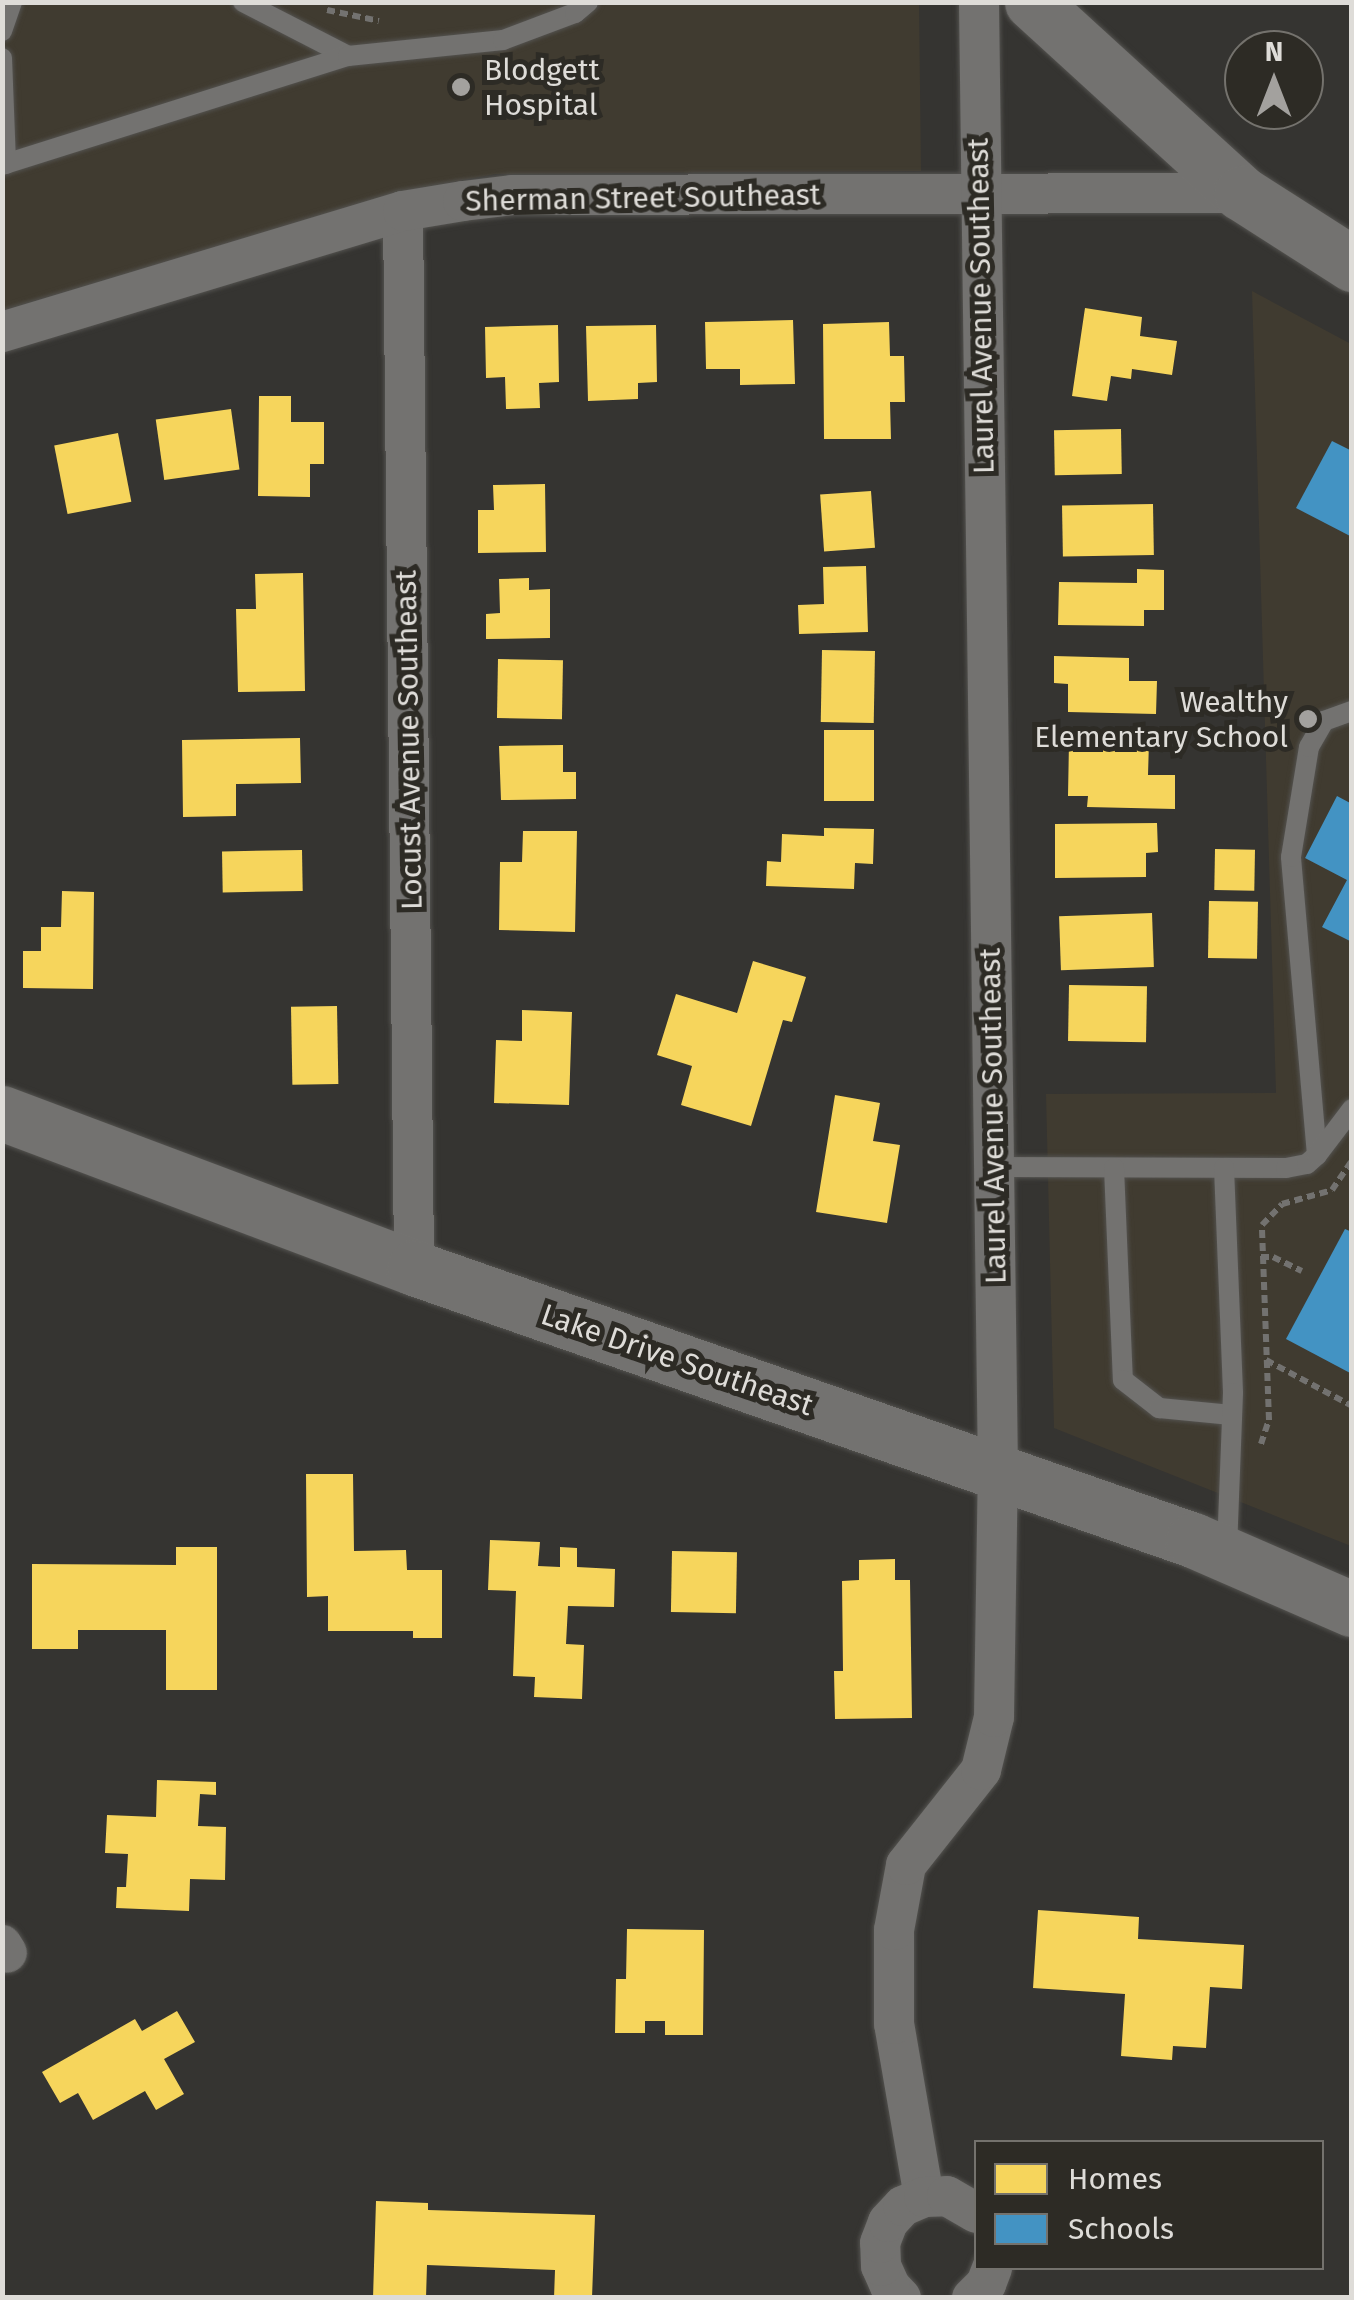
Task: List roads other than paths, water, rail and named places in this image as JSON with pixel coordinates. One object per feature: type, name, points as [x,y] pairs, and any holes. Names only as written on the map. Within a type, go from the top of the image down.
[{"type":"main road","points":[[1032,2],[1241,192],[1352,264]]},
{"type":"main road","name":"Lake Drive Southeast","points":[[5,1122],[1227,1554],[1352,1609]]},
{"type":"street","name":"Laurel Avenue Southeast","points":[[924,2197],[894,2024],[894,1930],[906,1865],[981,1770],[994,1717],[998,1473],[978,193],[979,2]]},
{"type":"street","name":"Sherman Street Southeast","points":[[2,332],[403,211],[512,195],[1241,192]]},
{"type":"street","name":"Locust Avenue Southeast","points":[[403,211],[414,1268]]},
{"type":"street","points":[[902,2298],[890,2286],[880,2266],[880,2243],[888,2222],[903,2206],[924,2197],[946,2196],[974,2212]]},
{"type":"street","points":[[972,2298],[986,2284],[991,2270]]},
{"type":"lane","points":[[2,31],[12,2]]},
{"type":"lane","points":[[243,2],[348,56]]},
{"type":"lane","points":[[2,58],[4,164],[348,56],[502,40],[575,13],[588,2]]},
{"type":"lane","points":[[1317,1155],[1291,857],[1309,747],[1324,721],[1352,711]]},
{"type":"lane","points":[[994,1167],[1286,1168],[1307,1164],[1352,1109]]},
{"type":"lane","points":[[1114,1168],[1123,1380],[1159,1408],[1232,1415]]},
{"type":"lane","points":[[1224,1168],[1232,1415],[1227,1554]]},
{"type":"place","name":"Blodgett Hospital","points":[[461,87]]},
{"type":"place","name":"Wealthy Elementary School","points":[[1308,719]]}]
